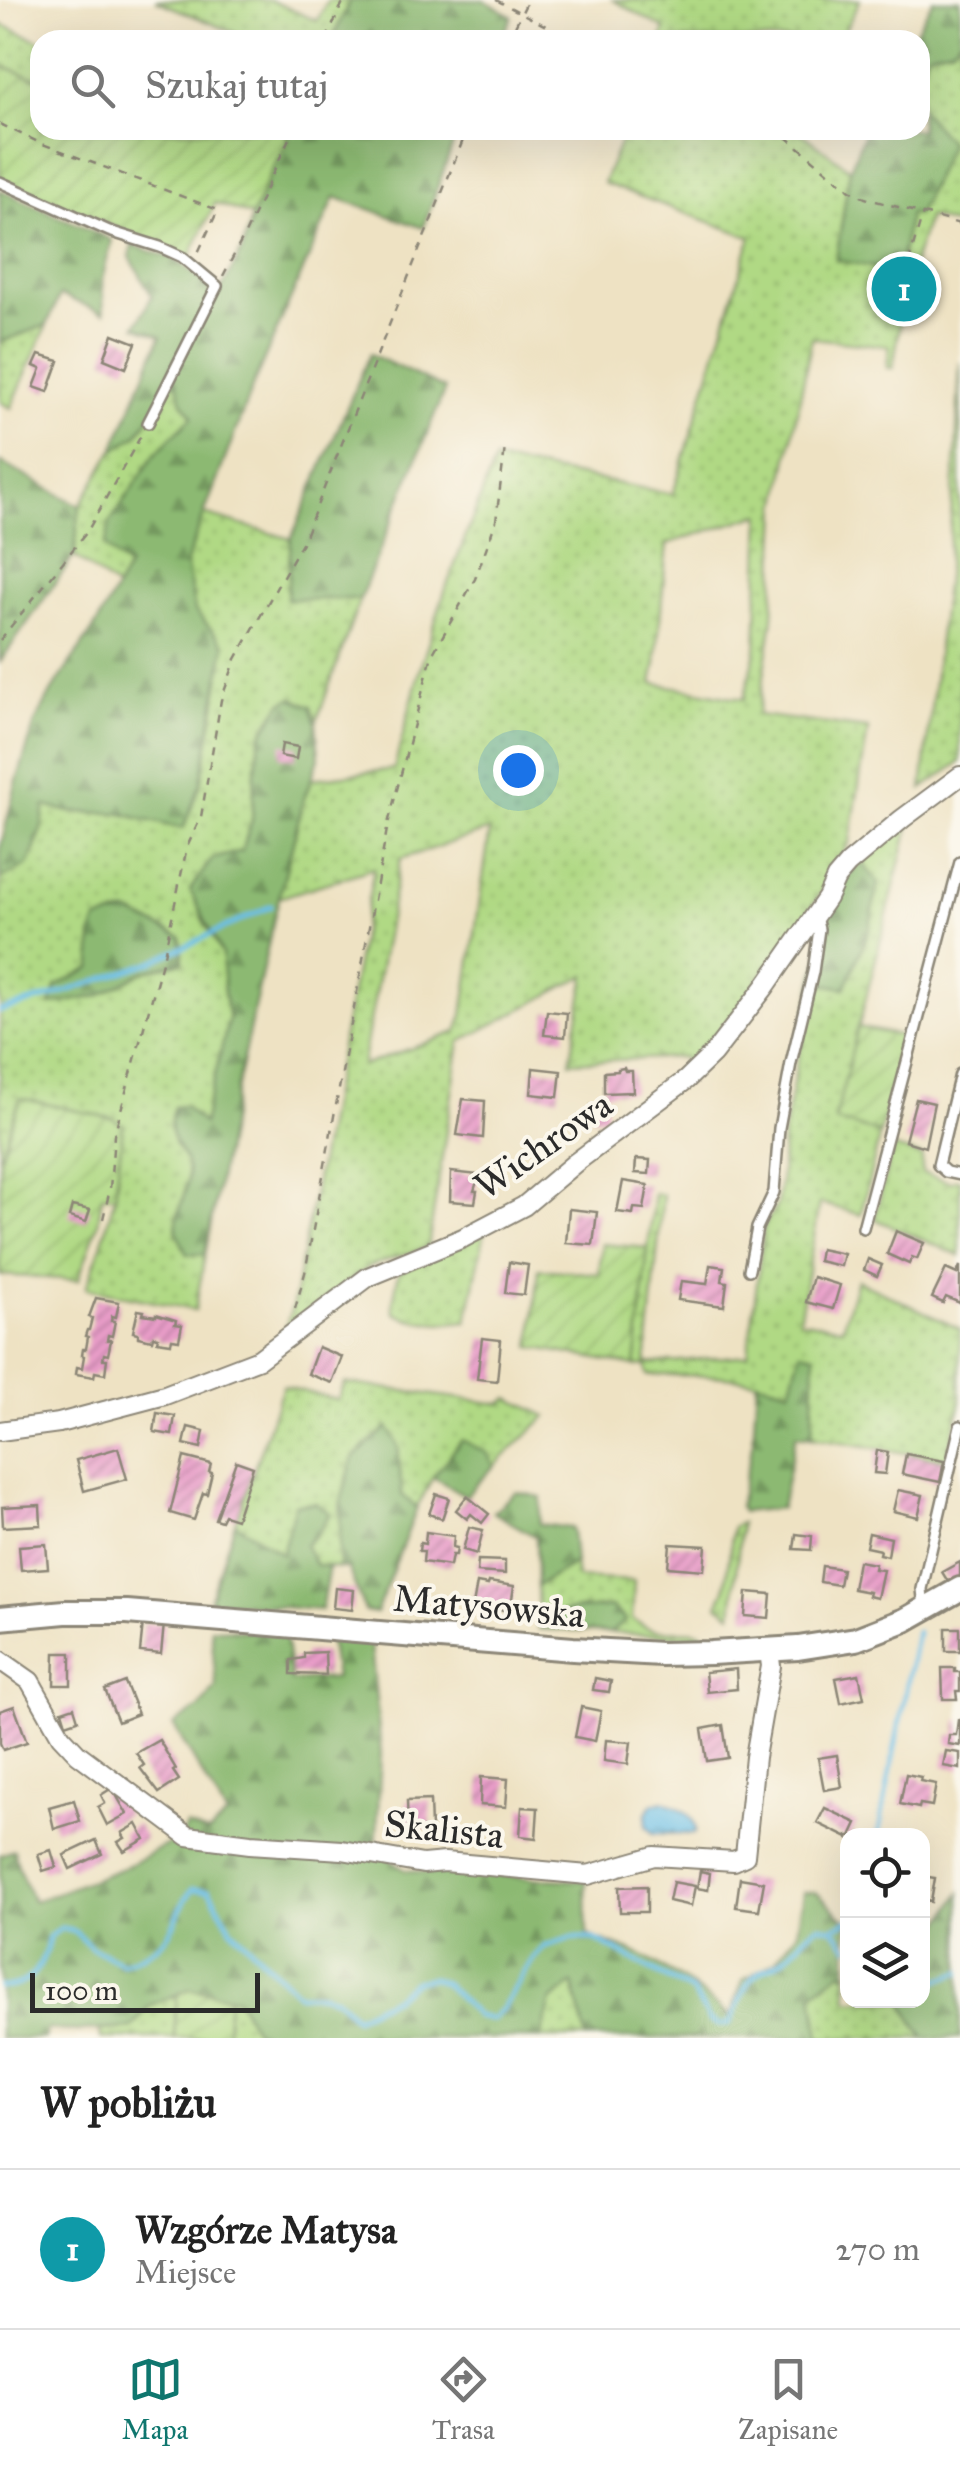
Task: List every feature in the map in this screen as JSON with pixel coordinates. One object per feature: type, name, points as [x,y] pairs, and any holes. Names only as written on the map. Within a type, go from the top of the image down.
[{"type":"street","name":"Wichrowa","points":[[0,1431],[59,1423],[166,1395],[259,1358],[368,1277],[463,1238],[524,1206],[686,1080],[713,1054],[816,915],[848,864],[960,776]]},
{"type":"street","name":"Matysowska","points":[[0,1618],[128,1612],[660,1654],[769,1650],[856,1639],[960,1590]]},
{"type":"street","name":"Skalista","points":[[0,1660],[30,1681],[61,1736],[78,1754],[188,1836],[342,1850],[423,1864],[445,1862],[588,1875],[654,1856],[734,1861],[745,1856],[769,1650]]},
{"type":"lane","points":[[0,182],[109,231],[182,257],[218,286],[148,423]]},
{"type":"lane","points":[[863,1228],[960,862]]},
{"type":"lane","points":[[749,1270],[758,1228],[774,1192],[779,1128],[812,972],[816,915]]},
{"type":"lane","points":[[960,1074],[938,1165],[946,1172],[960,1175]]},
{"type":"lane","points":[[924,1610],[922,1589],[960,1426]]},
{"type":"path","points":[[330,30],[344,0]]},
{"type":"path","points":[[496,0],[552,30]]},
{"type":"path","points":[[513,30],[528,0]]},
{"type":"path","points":[[0,124],[30,138]]},
{"type":"path","points":[[34,140],[218,210],[192,265]]},
{"type":"path","points":[[218,286],[288,140]]},
{"type":"path","points":[[104,1219],[114,1135],[164,955],[187,846],[201,817],[221,700],[236,659],[304,541],[463,140]]},
{"type":"path","points":[[790,140],[864,198],[960,224]]},
{"type":"path","points":[[904,278],[923,212]]},
{"type":"path","points":[[0,640],[87,532],[148,423]]},
{"type":"path","points":[[287,1339],[304,1273],[388,824],[432,655],[475,579],[496,521],[505,447]]},
{"type":"green space","points":[[155,0],[270,0],[317,21],[328,0],[351,0],[337,30],[228,30]]},
{"type":"green space","points":[[350,0],[484,0],[512,16],[506,30],[336,30]]},
{"type":"green space","points":[[613,0],[860,0],[845,30],[665,29]]},
{"type":"green space","points":[[933,0],[960,0],[960,38],[953,47],[930,52],[930,30],[916,30]]},
{"type":"green space","points":[[0,24],[30,37],[30,76],[0,65]]},
{"type":"green space","points":[[960,38],[960,226],[928,217],[906,286],[893,368],[887,368],[889,346],[812,338],[778,507],[773,618],[758,715],[868,729],[850,841],[821,893],[684,1077],[684,1057],[570,1062],[586,975],[460,1042],[428,1247],[370,1266],[307,1312],[283,1336],[293,1304],[374,868],[279,898],[311,779],[394,769],[446,588],[495,460],[673,494],[751,237],[603,183],[621,140],[811,140],[850,169],[836,260],[909,213],[918,214],[950,143],[930,120],[930,52],[953,47]],"holes":[[[761,514],[756,651],[744,699],[652,683],[667,544]],[[490,830],[463,1015],[457,1032],[362,1066],[400,859]]]},
{"type":"green space","points":[[0,65],[30,76],[30,140],[289,140],[252,216],[215,203],[189,259],[0,179]]},
{"type":"green space","points":[[930,120],[950,143],[918,214],[909,214],[900,265],[882,269],[836,260],[850,169],[861,140],[930,140]]},
{"type":"green space","points":[[286,140],[454,140],[423,228],[335,197],[253,385],[186,562],[195,611],[225,645],[201,783],[183,829],[118,813],[70,812],[45,806],[41,832],[28,865],[0,879],[0,849],[35,723],[128,568],[105,547],[110,522],[155,454],[193,416],[182,402],[176,380],[137,435],[113,451],[161,336],[136,326],[152,296],[130,257],[132,245],[175,259],[219,294],[242,250],[252,216]]},
{"type":"green space","points":[[0,190],[112,240],[102,280],[104,313],[60,295],[47,325],[0,342]]},
{"type":"green space","points":[[47,325],[11,408],[0,402],[0,342]]},
{"type":"green space","points":[[370,354],[445,389],[360,599],[287,599],[291,539]]},
{"type":"green space","points":[[960,362],[960,762],[922,789],[947,568]]},
{"type":"green space","points":[[177,379],[182,402],[193,416],[155,454],[128,567],[116,588],[74,556],[80,506],[113,451],[137,435]]},
{"type":"green space","points":[[0,462],[80,506],[74,556],[0,662]]},
{"type":"green space","points":[[204,514],[291,539],[287,599],[360,599],[316,723],[311,706],[261,735],[252,820],[242,851],[212,859],[201,916],[222,954],[229,1018],[203,1125],[174,1143],[186,1159],[188,1178],[176,1229],[187,1254],[205,1255],[195,1310],[86,1288],[115,1196],[123,1125],[114,1119],[21,1099],[0,1159],[0,879],[28,865],[41,832],[45,805],[70,812],[118,813],[183,828],[201,783],[217,695],[186,562]],"holes":[[[182,962],[145,971],[99,996],[57,986],[92,968]]]},
{"type":"green space","points":[[292,698],[311,706],[319,758],[303,801],[274,918],[205,1255],[187,1254],[177,1224],[187,1166],[173,1137],[171,1119],[174,1107],[184,1106],[203,1124],[229,1018],[222,954],[190,890],[212,859],[242,851],[252,820],[261,735],[282,703]]},
{"type":"green space","points":[[911,820],[835,1120],[880,1133],[861,1215],[820,1203],[799,1320],[842,1328],[857,1280],[960,1329],[960,1405],[947,1460],[812,1437],[814,1354],[801,1352],[790,1390],[736,1378],[647,1375],[646,1365],[635,1366],[654,1193],[663,1195],[646,1364],[748,1355],[764,1226],[777,1205],[783,1135],[813,982],[845,988],[861,861]]},
{"type":"green space","points":[[861,861],[878,883],[869,931],[845,988],[813,982],[822,946],[824,914],[843,881]]},
{"type":"green space","points":[[128,912],[181,937],[183,962],[145,971],[99,996],[50,1005],[57,986],[92,968],[92,935],[97,920]]},
{"type":"green space","points":[[858,1027],[906,1037],[880,1133],[835,1121]]},
{"type":"green space","points":[[20,1098],[114,1119],[123,1125],[115,1196],[102,1196],[98,1224],[78,1280],[0,1275],[0,1159]]},
{"type":"green space","points":[[892,1147],[922,1156],[922,1173],[951,1182],[960,1180],[960,1256],[875,1219]]},
{"type":"green space","points":[[485,1231],[467,1321],[429,1323],[394,1313],[399,1272]]},
{"type":"green space","points":[[602,1244],[648,1248],[635,1366],[531,1347],[539,1269],[599,1274]]},
{"type":"green space","points":[[801,1351],[815,1354],[812,1437],[796,1435],[781,1508],[742,1512],[739,1506],[753,1442],[757,1381],[790,1390]]},
{"type":"green space","points":[[345,1383],[501,1404],[509,1398],[547,1416],[494,1466],[487,1453],[462,1440],[433,1477],[417,1508],[402,1495],[398,1447],[388,1428],[341,1501],[339,1568],[316,1565],[304,1544],[318,1533],[330,1513],[316,1504],[295,1505],[282,1554],[235,1523],[283,1386],[338,1400]]},
{"type":"green space","points":[[388,1427],[398,1446],[402,1495],[417,1508],[376,1613],[365,1611],[348,1568],[339,1568],[341,1501],[353,1458]]},
{"type":"green space","points":[[462,1440],[487,1453],[494,1466],[466,1496],[433,1477]]},
{"type":"green space","points":[[516,1492],[541,1497],[539,1524],[572,1528],[575,1563],[537,1586],[536,1537],[493,1512]]},
{"type":"green space","points":[[316,1503],[330,1513],[305,1545],[316,1565],[329,1567],[321,1610],[209,1601],[235,1523],[282,1554],[295,1504]]},
{"type":"green space","points":[[741,1523],[732,1614],[718,1605],[725,1589],[733,1527]]},
{"type":"green space","points":[[575,1563],[577,1578],[634,1581],[632,1619],[643,1626],[697,1632],[710,1638],[610,1633],[626,1620],[611,1607],[574,1610],[538,1619],[537,1586]]},
{"type":"green space","points":[[611,1607],[626,1620],[610,1633],[538,1629],[538,1619],[551,1614]]},
{"type":"green space","points":[[211,1628],[285,1634],[291,1681],[335,1678],[329,1637],[371,1644],[381,1754],[376,1850],[405,1870],[586,1881],[587,1935],[641,1955],[685,1981],[730,2016],[743,1980],[775,1961],[797,1933],[803,1892],[816,1892],[840,1914],[840,1973],[813,1993],[820,2038],[587,2038],[573,1984],[551,2001],[541,2038],[259,2038],[237,1998],[190,1989],[150,2005],[131,2028],[47,2029],[44,2038],[0,2038],[0,1855],[14,1850],[33,1902],[123,1868],[181,1837],[186,1826],[208,1833],[227,1816],[173,1725],[199,1708],[216,1687]]},
{"type":"green space","points":[[960,1893],[960,2038],[924,2038],[906,2008],[930,2008],[930,1933],[935,1933]]},
{"type":"green space","points":[[840,1973],[840,2008],[906,2008],[924,2038],[820,2038],[813,1993]]},
{"type":"green space","points":[[573,1983],[587,2038],[541,2038],[551,2001]]},
{"type":"green space","points":[[190,1989],[229,1996],[226,2038],[174,2038],[177,1995]]},
{"type":"green space","points":[[177,1995],[174,2038],[101,2038],[100,2030],[131,2028],[150,2005]]},
{"type":"green space","points":[[229,1996],[237,1998],[259,2038],[226,2038]]},
{"type":"water","points":[[663,1801],[689,1815],[695,1825],[694,1834],[653,1833],[646,1826],[652,1804]]},
{"type":"building","points":[[113,334],[136,343],[126,368],[104,359]]},
{"type":"building","points":[[39,355],[59,361],[48,392],[34,387],[41,369],[34,366]]},
{"type":"building","points":[[282,744],[298,747],[296,759],[280,756]]},
{"type":"building","points":[[547,1011],[567,1013],[565,1037],[544,1035]]},
{"type":"building","points":[[533,1068],[561,1071],[558,1097],[531,1094]]},
{"type":"building","points":[[624,1068],[632,1071],[633,1092],[604,1093],[604,1072]]},
{"type":"building","points":[[463,1099],[485,1101],[483,1138],[457,1135]]},
{"type":"building","points":[[916,1099],[934,1103],[925,1147],[905,1141]]},
{"type":"building","points":[[591,1105],[606,1105],[606,1118],[591,1118]]},
{"type":"building","points":[[636,1159],[650,1160],[649,1174],[635,1173]]},
{"type":"building","points":[[451,1172],[479,1175],[475,1203],[450,1201]]},
{"type":"building","points":[[623,1181],[648,1185],[644,1209],[634,1208],[633,1214],[617,1212]]},
{"type":"building","points":[[72,1206],[90,1210],[86,1222],[69,1217]]},
{"type":"building","points":[[569,1209],[597,1212],[593,1245],[566,1243]]},
{"type":"building","points":[[896,1231],[924,1243],[917,1259],[912,1257],[909,1264],[887,1254]]},
{"type":"building","points":[[820,1249],[844,1254],[841,1266],[818,1261]]},
{"type":"building","points":[[868,1259],[882,1265],[877,1276],[864,1270]]},
{"type":"building","points":[[509,1262],[528,1265],[524,1295],[505,1293]]},
{"type":"building","points":[[710,1265],[724,1267],[724,1306],[678,1300],[681,1281],[707,1284]]},
{"type":"building","points":[[960,1266],[960,1303],[946,1297],[943,1303],[932,1298],[946,1269],[957,1274]]},
{"type":"building","points":[[813,1277],[840,1285],[833,1309],[806,1302]]},
{"type":"building","points":[[96,1298],[119,1302],[116,1317],[112,1316],[112,1336],[108,1335],[108,1355],[104,1354],[103,1359],[107,1359],[105,1374],[95,1372],[94,1377],[76,1374],[77,1367],[82,1368],[88,1337],[85,1336]]},
{"type":"building","points":[[138,1310],[176,1320],[175,1324],[182,1325],[179,1340],[172,1339],[171,1343],[157,1341],[158,1337],[153,1336],[152,1340],[138,1337],[133,1332]]},
{"type":"building","points":[[482,1338],[501,1340],[497,1381],[477,1379]]},
{"type":"building","points":[[318,1347],[342,1357],[332,1383],[308,1374]]},
{"type":"building","points":[[157,1413],[175,1416],[172,1435],[154,1432]]},
{"type":"building","points":[[188,1427],[204,1431],[201,1448],[184,1444]]},
{"type":"building","points":[[118,1448],[127,1479],[84,1491],[76,1460]]},
{"type":"building","points":[[877,1450],[888,1452],[885,1474],[874,1473]]},
{"type":"building","points":[[906,1454],[944,1461],[940,1482],[902,1474]]},
{"type":"building","points":[[184,1457],[211,1464],[207,1494],[203,1493],[194,1520],[170,1513]]},
{"type":"building","points":[[236,1461],[253,1467],[236,1519],[224,1515],[221,1521],[215,1519]]},
{"type":"building","points":[[898,1490],[923,1495],[918,1517],[893,1511]]},
{"type":"building","points":[[436,1494],[449,1498],[442,1519],[429,1514]]},
{"type":"building","points":[[467,1496],[489,1514],[482,1523],[471,1514],[467,1519],[456,1510]]},
{"type":"building","points":[[40,1505],[41,1525],[3,1527],[2,1507]]},
{"type":"building","points":[[469,1527],[483,1530],[477,1554],[463,1550]]},
{"type":"building","points":[[426,1532],[454,1536],[453,1547],[457,1548],[450,1566],[423,1562],[424,1551],[419,1551],[420,1543],[425,1544]]},
{"type":"building","points":[[869,1533],[891,1538],[888,1556],[866,1547]]},
{"type":"building","points":[[796,1534],[812,1536],[811,1550],[794,1549]]},
{"type":"building","points":[[46,1544],[48,1568],[21,1570],[19,1546]]},
{"type":"building","points":[[670,1544],[706,1546],[704,1570],[668,1567]]},
{"type":"building","points":[[478,1560],[505,1561],[505,1574],[477,1572]]},
{"type":"building","points":[[858,1561],[883,1570],[877,1598],[853,1589]]},
{"type":"building","points":[[960,1562],[960,1579],[950,1585],[942,1572]]},
{"type":"building","points":[[822,1566],[842,1569],[839,1585],[820,1582]]},
{"type":"building","points":[[477,1583],[514,1586],[510,1611],[473,1605]]},
{"type":"building","points":[[335,1588],[354,1590],[352,1610],[333,1608]]},
{"type":"building","points":[[747,1592],[771,1594],[769,1618],[745,1616]]},
{"type":"building","points":[[143,1623],[164,1624],[161,1654],[140,1652]]},
{"type":"building","points":[[946,1628],[960,1628],[960,1651],[946,1651]]},
{"type":"building","points":[[325,1652],[326,1675],[291,1674],[291,1660],[304,1658],[304,1653]]},
{"type":"building","points":[[55,1653],[71,1653],[71,1685],[54,1685]]},
{"type":"building","points":[[942,1668],[960,1672],[957,1699],[943,1699]]},
{"type":"building","points":[[736,1669],[737,1689],[707,1692],[705,1672]]},
{"type":"building","points":[[859,1674],[864,1698],[841,1703],[836,1678]]},
{"type":"building","points":[[595,1678],[611,1681],[609,1692],[593,1690]]},
{"type":"building","points":[[125,1682],[138,1714],[118,1722],[105,1690]]},
{"type":"building","points":[[14,1706],[27,1742],[3,1750],[0,1711]]},
{"type":"building","points":[[74,1707],[78,1720],[66,1724],[62,1711]]},
{"type":"building","points":[[581,1707],[601,1711],[595,1741],[575,1737]]},
{"type":"building","points":[[958,1720],[960,1746],[948,1744],[949,1735],[956,1735]]},
{"type":"building","points":[[723,1725],[728,1758],[707,1761],[702,1729]]},
{"type":"building","points":[[159,1740],[179,1780],[159,1793],[140,1768],[144,1765],[136,1753]]},
{"type":"building","points":[[606,1740],[631,1742],[628,1764],[604,1761]]},
{"type":"building","points":[[946,1751],[960,1753],[960,1769],[943,1766]]},
{"type":"building","points":[[837,1755],[842,1787],[824,1790],[818,1758]]},
{"type":"building","points":[[906,1774],[936,1784],[932,1806],[900,1804]]},
{"type":"building","points":[[481,1777],[508,1779],[506,1807],[480,1805]]},
{"type":"building","points":[[112,1788],[127,1814],[107,1825],[98,1807],[105,1803],[101,1795]]},
{"type":"building","points":[[74,1800],[80,1821],[54,1829],[49,1807]]},
{"type":"building","points":[[430,1800],[431,1828],[408,1829],[407,1801]]},
{"type":"building","points":[[522,1807],[538,1808],[536,1838],[520,1836]]},
{"type":"building","points":[[825,1808],[857,1823],[855,1828],[840,1828],[840,1834],[817,1823]]},
{"type":"building","points":[[137,1824],[145,1839],[124,1851],[118,1842],[125,1838],[122,1833]]},
{"type":"building","points":[[96,1840],[102,1854],[70,1869],[64,1855]]},
{"type":"building","points":[[51,1850],[56,1867],[43,1871],[38,1854]]},
{"type":"building","points":[[700,1871],[710,1873],[708,1890],[697,1888]]},
{"type":"building","points":[[930,1877],[935,1878],[930,1902]]},
{"type":"building","points":[[740,1878],[764,1882],[759,1910],[736,1907]]},
{"type":"building","points":[[673,1882],[695,1886],[691,1906],[669,1901]]},
{"type":"building","points":[[647,1886],[647,1912],[620,1912],[619,1887]]},
{"type":"waterway","points":[[0,1011],[152,962],[271,906]]},
{"type":"waterway","points":[[880,1828],[917,1632]]},
{"type":"waterway","points":[[0,1987],[20,1984],[34,1973],[49,1937],[61,1928],[75,1932],[92,1948],[122,1963],[142,1955],[165,1939],[193,1889],[209,1890],[231,1928],[298,1994],[336,1998],[355,2017],[396,1996],[415,1981],[432,1978],[445,1984],[477,2016],[492,2019],[545,1946],[572,1938],[595,1939],[693,1992],[709,2020],[729,2024],[754,1977],[783,1959],[818,1926],[833,1928],[840,1937]]},
{"type":"waterway","points":[[833,1928],[840,1924]]},
{"type":"waterway","points":[[930,1983],[960,1972]]},
{"type":"place","name":"Wzgórze Matysa","points":[[904,289]]}]
